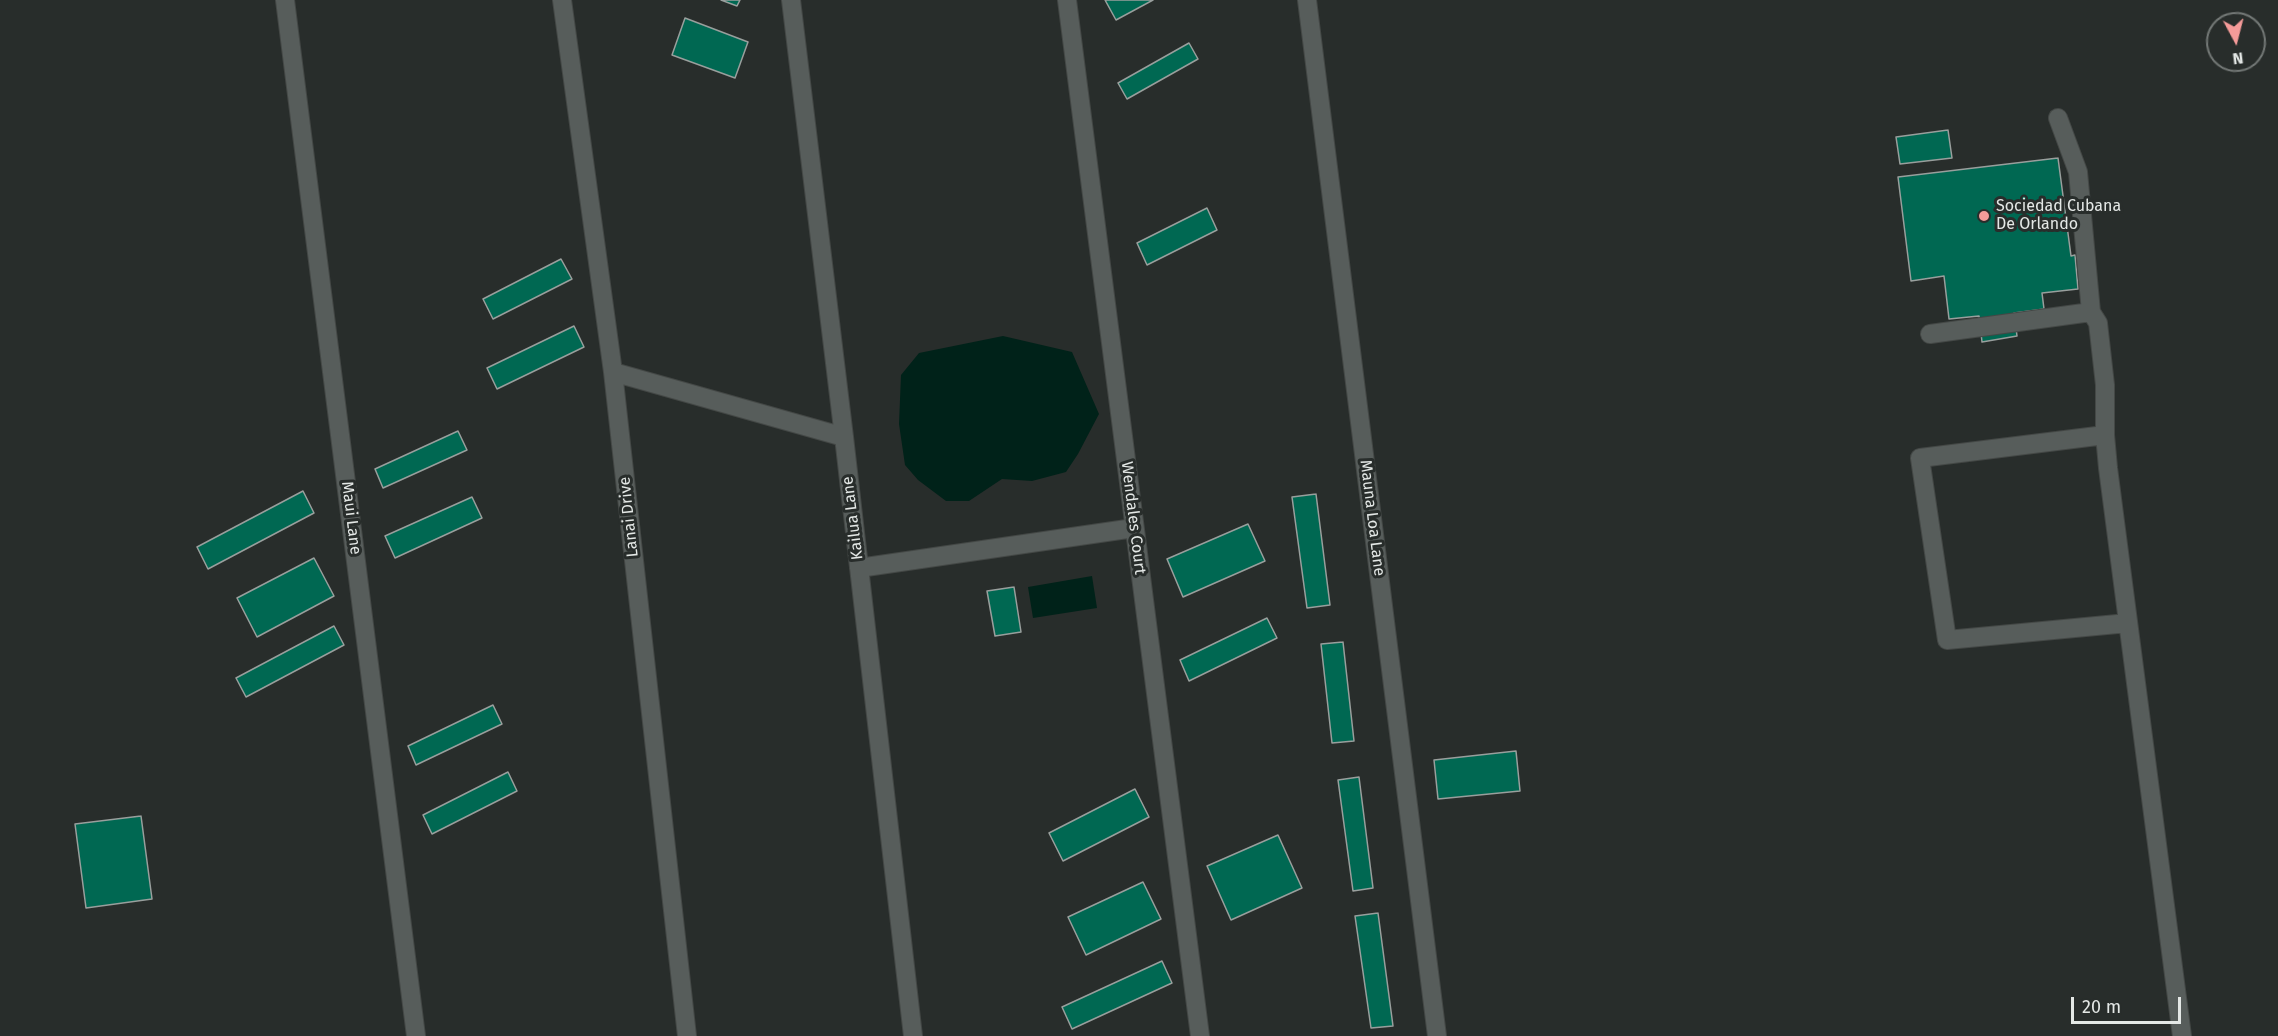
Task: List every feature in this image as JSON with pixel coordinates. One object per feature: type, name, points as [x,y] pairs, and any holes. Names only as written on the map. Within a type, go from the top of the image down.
[{"type":"street","name":"Maui Lane","points":[[285,0],[416,1036]]},
{"type":"street","name":"Lanai Drive","points":[[562,0],[613,372],[687,1036]]},
{"type":"street","name":"Kailua Lane","points":[[791,0],[913,1036]]},
{"type":"street","name":"Wendales Court","points":[[1067,0],[1200,1036]]},
{"type":"street","name":"Mauna Loa Lane","points":[[1307,0],[1437,1036]]},
{"type":"street","points":[[2058,118],[2078,172],[2091,312],[2098,323],[2105,385],[2105,435],[2182,1036]]},
{"type":"street","points":[[1930,334],[2091,312]]},
{"type":"street","points":[[613,372],[844,437]]},
{"type":"street","points":[[2105,435],[1920,458],[1947,640],[2128,623]]},
{"type":"street","points":[[859,568],[1134,528]]},
{"type":"shaded area","points":[[1003,336],[1072,352],[1099,414],[1066,472],[1032,481],[1002,479],[969,501],[946,501],[918,480],[905,465],[899,424],[901,375],[919,353]]},
{"type":"shaded area","points":[[1092,576],[1097,608],[1033,618],[1028,587]]},
{"type":"building","points":[[721,0],[740,0],[737,6]]},
{"type":"building","points":[[1105,0],[1153,0],[1116,20]]},
{"type":"building","points":[[685,18],[748,42],[735,78],[672,55]]},
{"type":"building","points":[[1189,43],[1198,59],[1127,99],[1118,83]]},
{"type":"building","points":[[1948,130],[1952,158],[1900,164],[1896,137]]},
{"type":"building","name":"Sociedad Cubana De Orlando","points":[[2058,158],[2071,256],[2075,255],[2078,289],[2042,293],[2044,309],[2014,313],[2017,336],[1982,342],[1979,316],[1949,319],[1944,276],[1911,281],[1898,177]]},
{"type":"building","points":[[1207,208],[1217,230],[1147,265],[1137,243]]},
{"type":"building","points":[[561,259],[572,279],[493,319],[483,299]]},
{"type":"building","points":[[574,326],[584,347],[497,389],[487,368]]},
{"type":"building","points":[[458,431],[467,450],[383,488],[375,469]]},
{"type":"building","points":[[303,491],[314,513],[208,569],[197,547]]},
{"type":"building","points":[[1316,494],[1330,605],[1307,608],[1292,497]]},
{"type":"building","points":[[472,497],[482,518],[395,558],[385,536]]},
{"type":"building","points":[[1248,524],[1265,561],[1183,597],[1167,559]]},
{"type":"building","points":[[314,558],[334,596],[257,637],[237,598]]},
{"type":"building","points":[[1014,587],[1021,632],[995,636],[987,591]]},
{"type":"building","points":[[1267,618],[1277,638],[1189,681],[1180,660]]},
{"type":"building","points":[[334,626],[344,645],[246,697],[236,678]]},
{"type":"building","points":[[1343,642],[1354,741],[1332,743],[1321,644]]},
{"type":"building","points":[[493,705],[502,724],[416,765],[408,746]]},
{"type":"building","points":[[1516,751],[1520,791],[1438,799],[1434,760]]},
{"type":"building","points":[[508,772],[517,791],[432,834],[423,815]]},
{"type":"building","points":[[1359,777],[1373,888],[1353,891],[1338,780]]},
{"type":"building","points":[[1135,789],[1149,817],[1063,861],[1049,833]]},
{"type":"building","points":[[141,816],[152,899],[86,908],[75,824]]},
{"type":"building","points":[[1278,835],[1302,888],[1231,920],[1207,866]]},
{"type":"building","points":[[1143,882],[1161,919],[1086,955],[1068,917]]},
{"type":"building","points":[[1378,913],[1393,1026],[1371,1028],[1355,916]]},
{"type":"building","points":[[1162,961],[1172,983],[1072,1029],[1062,1007]]},
{"type":"place","name":"Sociedad Cubana De Orlando","points":[[1984,216]]}]
